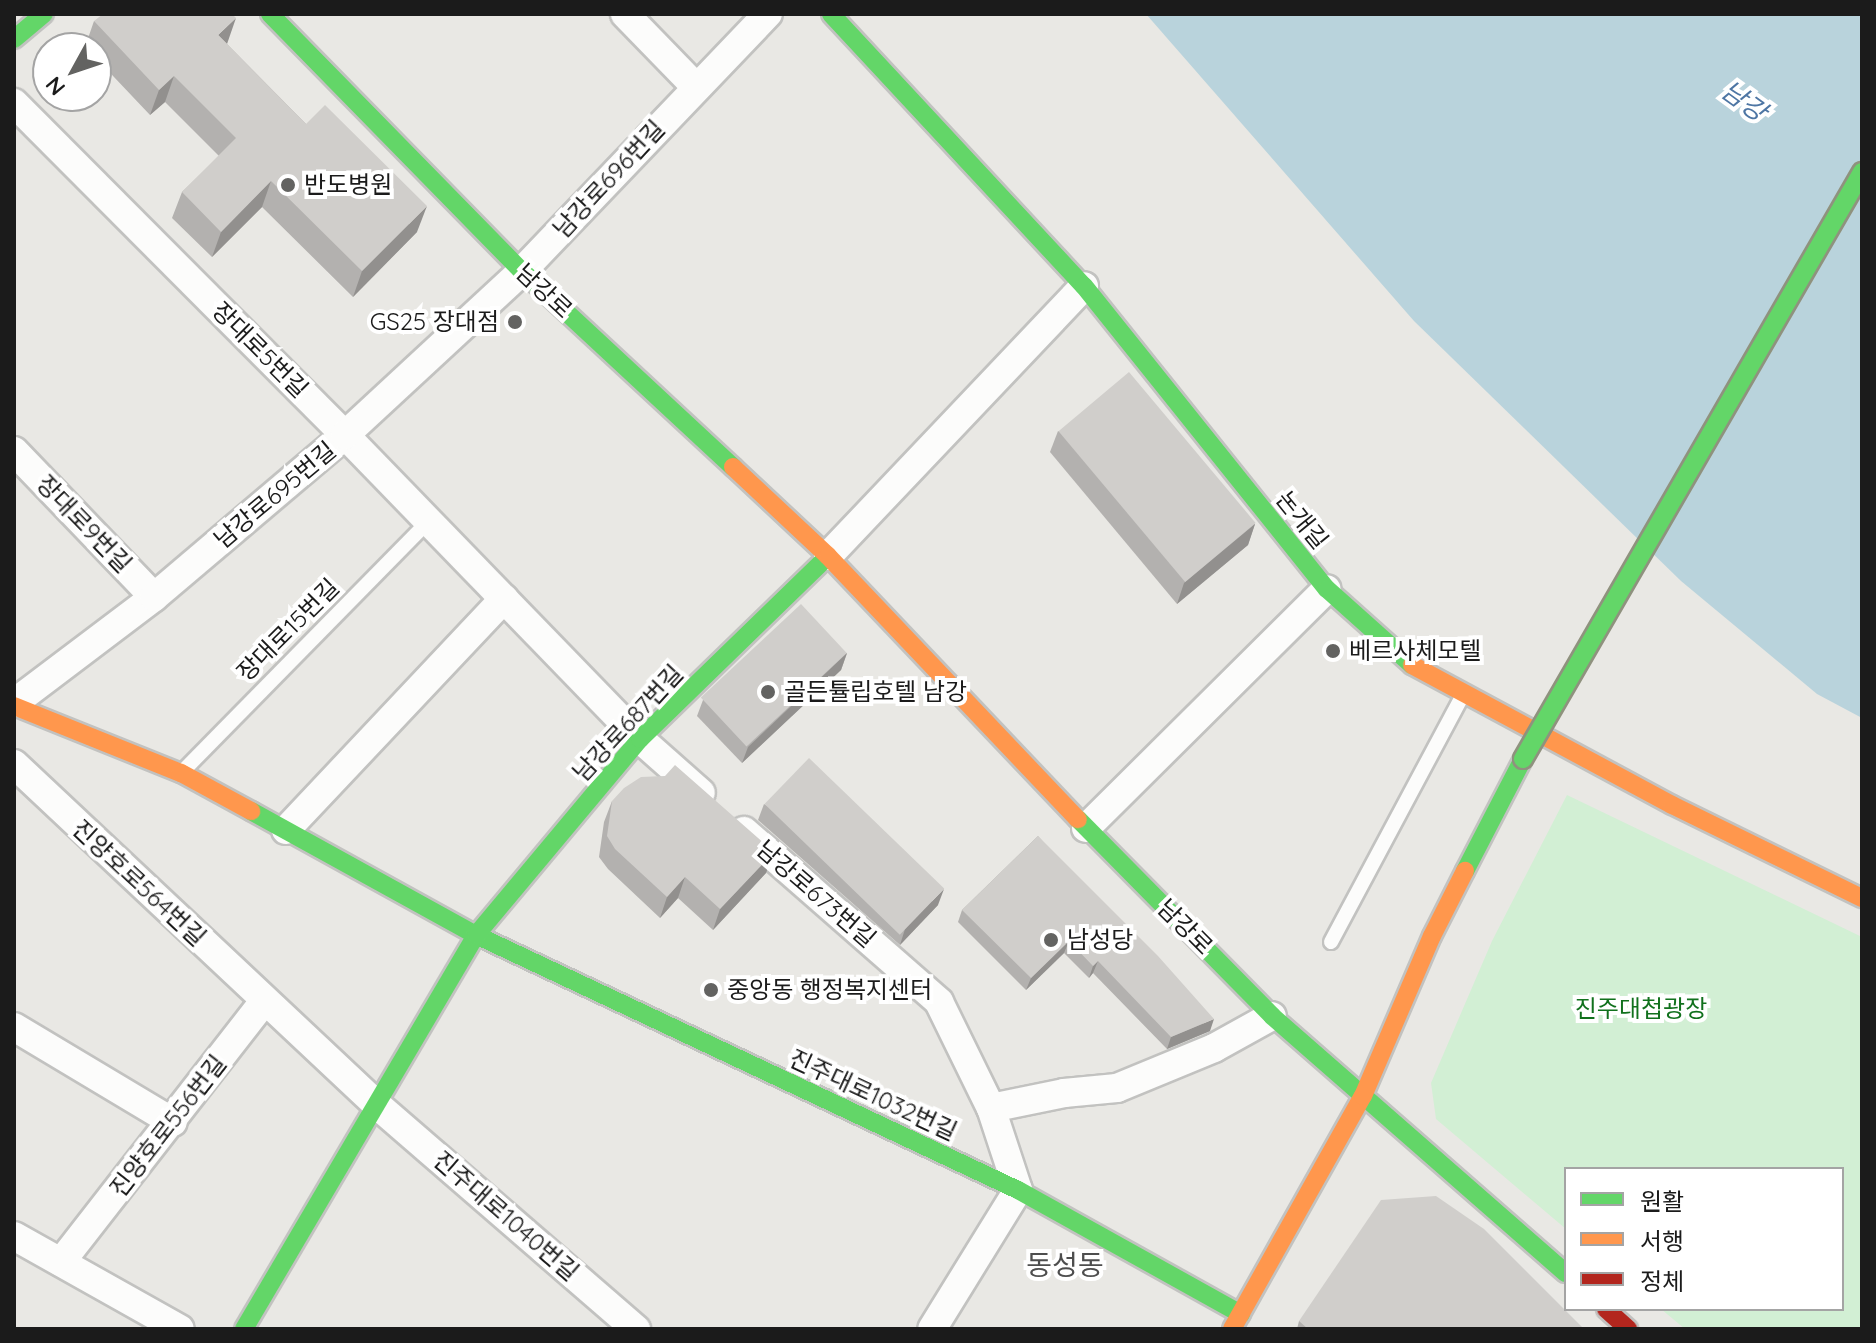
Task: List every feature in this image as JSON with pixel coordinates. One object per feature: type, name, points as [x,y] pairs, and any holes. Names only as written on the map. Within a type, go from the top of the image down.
[{"type":"street","points":[[14,39],[44,14]]},
{"type":"street","name":"남강로","points":[[270,14],[522,271],[828,556],[1086,828],[1272,1016],[1564,1271]]},
{"type":"street","points":[[625,14],[696,87]]},
{"type":"street","name":"남강로696번길","points":[[522,271],[768,14]]},
{"type":"street","name":"논개길","points":[[831,14],[1084,286],[1327,589],[1404,660],[1672,805],[1862,898]]},
{"type":"street","name":"장대로5번길","points":[[14,103],[345,435],[640,739]]},
{"type":"street","points":[[1244,1324],[1363,1096],[1432,936],[1523,759],[1862,172]]},
{"type":"street","name":"남강로695번길","points":[[14,704],[154,597],[345,435],[522,271]]},
{"type":"street","points":[[828,556],[1084,286]]},
{"type":"street","name":"장대로9번길","points":[[14,451],[154,597]]},
{"type":"street","name":"남강로687번길","points":[[476,935],[640,739],[828,556]]},
{"type":"street","points":[[1086,828],[1327,589]]},
{"type":"street","points":[[286,830],[504,599]]},
{"type":"street","points":[[14,704],[181,773],[476,935],[244,1329]]},
{"type":"street","name":"남강로673번길","points":[[640,739],[939,1002],[991,1108],[1018,1190]]},
{"type":"street","name":"진양호로564번길","points":[[14,764],[264,1001]]},
{"type":"street","name":"진주대로1032번길","points":[[476,935],[1018,1190],[1244,1324]]},
{"type":"street","points":[[264,1001],[376,1104]]},
{"type":"street","name":"진양호로556번길","points":[[61,1262],[173,1122],[264,1001]]},
{"type":"street","points":[[991,1108],[1064,1093],[1117,1088],[1214,1048],[1272,1016]]},
{"type":"street","points":[[14,1027],[173,1122]]},
{"type":"street","name":"진주대로1040번길","points":[[376,1104],[636,1329]]},
{"type":"street","points":[[932,1329],[1018,1190]]},
{"type":"street","points":[[14,1236],[180,1329]]},
{"type":"street","points":[[1608,1311],[1628,1329]]},
{"type":"lane","name":"장대로15번길","points":[[181,773],[429,521]]},
{"type":"lane","points":[[1331,942],[1463,694]]},
{"type":"green space","name":"진주대첩광장","points":[[1567,795],[1862,937],[1862,1329],[1685,1329],[1663,1311],[1844,1311],[1844,1167],[1564,1167],[1564,1227],[1436,1119],[1431,1083],[1492,941]]},
{"type":"water","name":"남강","points":[[1146,14],[1862,14],[1862,718],[1817,694],[1681,581],[1414,321]]},
{"type":"building","points":[[103,14],[232,14],[236,18],[218,35],[306,124],[325,105],[427,206],[362,271],[271,181],[221,232],[182,192],[236,138],[174,76],[159,90],[112,40],[112,32],[104,32],[94,21]]},
{"type":"building","points":[[1129,372],[1256,523],[1185,582],[1059,431]]},
{"type":"building","name":"골든튤립호텔 남강","points":[[801,604],[847,653],[746,746],[701,697]]},
{"type":"building","points":[[809,758],[944,889],[900,935],[765,804]]},
{"type":"building","points":[[675,765],[774,852],[720,909],[685,877],[667,897],[615,849],[607,836],[612,801],[624,788],[641,777],[665,776]]},
{"type":"building","points":[[1038,836],[1158,956],[1214,1019],[1171,1037],[1098,961],[1093,966],[1069,941],[1031,978],[962,910]]},
{"type":"building","points":[[1436,1196],[1484,1229],[1584,1329],[1308,1329],[1299,1321],[1381,1200]]},
{"type":"traffic: fast","points":[[14,39],[44,14]]},
{"type":"traffic: fast","points":[[270,14],[522,271],[733,467]]},
{"type":"traffic: fast","points":[[831,14],[1084,286],[1327,589],[1412,665]]},
{"type":"traffic: fast","points":[[1523,759],[1862,172]]},
{"type":"traffic: fast","points":[[244,1329],[476,935],[640,739],[828,556]]},
{"type":"traffic: fast","points":[[1465,871],[1523,759]]},
{"type":"traffic: fast","points":[[251,811],[476,935],[1018,1190],[1241,1314]]},
{"type":"traffic: fast","points":[[1078,819],[1272,1016],[1564,1271]]},
{"type":"traffic: slow","points":[[733,467],[828,556],[1078,819]]},
{"type":"traffic: slow","points":[[1412,665],[1672,805],[1862,898]]},
{"type":"traffic: slow","points":[[14,706],[181,773],[251,811]]},
{"type":"traffic: slow","points":[[1232,1329],[1363,1096],[1432,936],[1465,871]]},
{"type":"traffic: jam","points":[[1608,1311],[1628,1329]]},
{"type":"place","name":"반도병원","points":[[288,185]]},
{"type":"place","name":"GS25 장대점","points":[[515,322]]},
{"type":"place","name":"베르사체모텔","points":[[1333,651]]},
{"type":"place","name":"골든튤립호텔 남강","points":[[768,692]]},
{"type":"place","name":"남성당","points":[[1051,940]]},
{"type":"place","name":"중앙동 행정복지센터","points":[[711,990]]},
{"type":"district","name":"동성동","points":[[1065,1265]]}]
